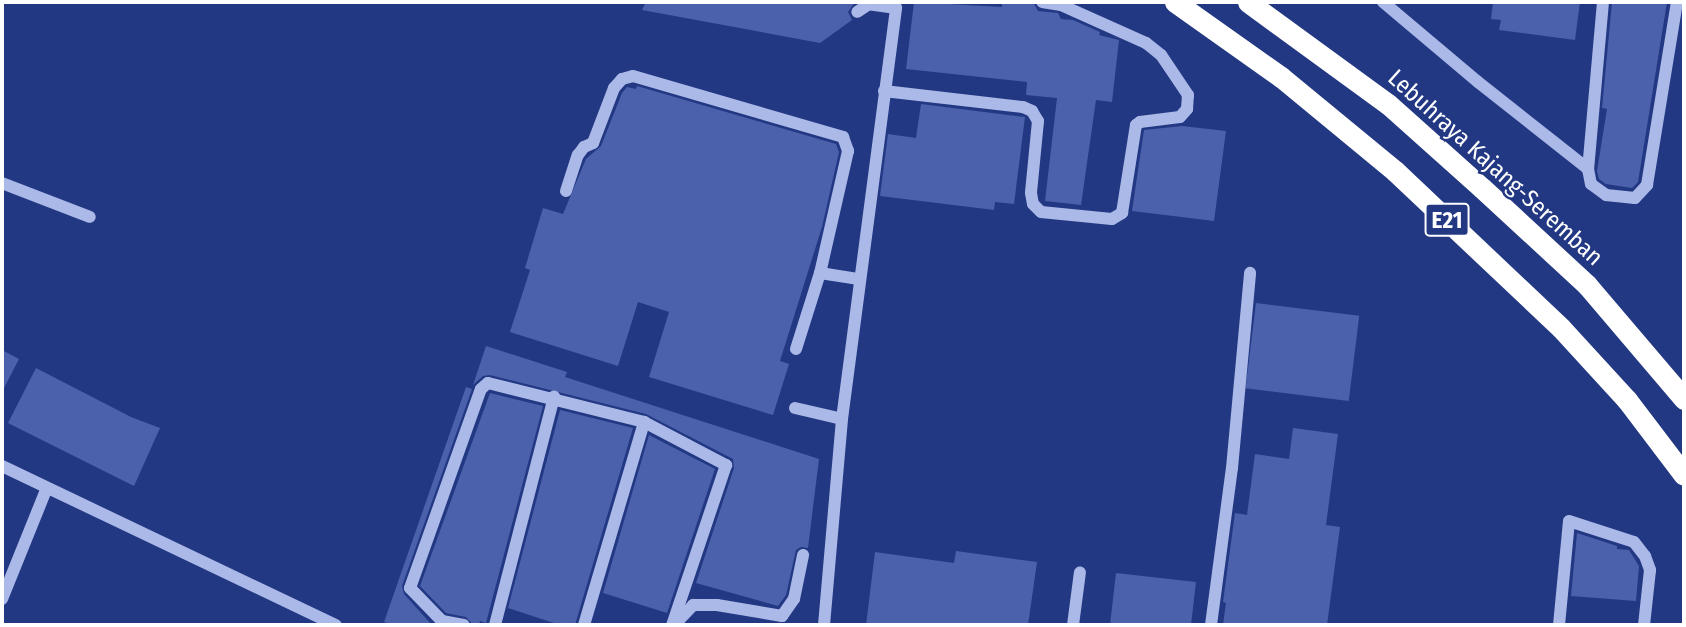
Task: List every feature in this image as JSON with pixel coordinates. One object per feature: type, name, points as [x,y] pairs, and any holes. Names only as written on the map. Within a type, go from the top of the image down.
[{"type":"highway","name":"E21","points":[[1175,2],[1281,76],[1395,171],[1561,328],[1628,400],[1684,475]]},
{"type":"highway","name":"Lebuhraya Kajang-Seremban","points":[[1248,2],[1388,104],[1482,188],[1587,285],[1684,398]]},
{"type":"street","points":[[884,91],[1023,107],[1032,111],[1038,121],[1031,193],[1033,204],[1041,212],[1112,219],[1122,213],[1136,125],[1140,122],[1180,117],[1187,109],[1188,96],[1161,55],[1146,43],[1061,5],[1042,2]]},
{"type":"street","points":[[1383,2],[1588,169]]},
{"type":"street","points":[[1604,2],[1588,169],[1591,184],[1606,195],[1635,198],[1647,185],[1677,2]]},
{"type":"street","points":[[824,625],[830,535],[858,279],[897,5],[869,4],[857,12]]},
{"type":"street","points":[[566,191],[578,155],[584,147],[593,143],[614,88],[622,79],[633,76],[844,137],[848,151],[820,273],[796,349]]},
{"type":"street","points":[[2,183],[90,217]]},
{"type":"street","points":[[820,273],[858,279]]},
{"type":"street","points":[[1212,625],[1232,468],[1250,273]]},
{"type":"street","points":[[464,625],[442,623],[410,589],[481,389],[488,383],[554,397],[644,422],[726,465],[673,625]]},
{"type":"street","points":[[495,625],[554,397]]},
{"type":"street","points":[[795,408],[842,419]]},
{"type":"street","points":[[584,625],[644,422]]},
{"type":"street","points":[[2,466],[46,490],[335,625]]},
{"type":"street","points":[[2,598],[46,490]]},
{"type":"street","points":[[1559,625],[1569,521],[1633,542],[1645,555],[1650,570],[1644,625]]},
{"type":"street","points":[[673,625],[693,605],[717,605],[782,616],[793,599],[803,555]]},
{"type":"street","points":[[1073,625],[1080,572]]},
{"type":"building","points":[[646,2],[855,2],[848,12],[852,20],[820,43],[642,10]]},
{"type":"building","points":[[914,2],[1002,7],[1002,2],[1033,2],[1038,11],[1058,13],[1061,19],[1073,20],[1100,32],[1099,35],[1119,40],[1112,102],[1096,100],[1081,205],[1045,201],[1057,98],[1026,95],[1027,82],[906,69]]},
{"type":"building","points":[[1493,2],[1580,2],[1575,40],[1499,30],[1501,20],[1491,19]]},
{"type":"building","points":[[1612,2],[1667,2],[1638,182],[1632,188],[1606,184],[1599,179],[1597,171],[1607,109],[1602,108]]},
{"type":"building","points":[[637,86],[836,144],[839,152],[822,227],[780,361],[789,364],[773,415],[649,377],[669,312],[638,302],[618,366],[510,332],[530,270],[525,268],[543,208],[563,214],[586,159],[601,146],[622,93],[627,87],[636,89]]},
{"type":"building","points":[[921,104],[1025,117],[1014,204],[995,202],[994,210],[880,196],[888,134],[916,138]]},
{"type":"building","points":[[1182,126],[1226,131],[1214,221],[1132,211],[1144,130]]},
{"type":"building","points":[[1256,303],[1359,316],[1349,401],[1246,388]]},
{"type":"building","points":[[486,346],[567,372],[565,377],[819,459],[808,548],[801,547],[796,550],[786,595],[778,606],[696,583],[734,468],[733,459],[646,414],[490,375],[483,376],[473,385]]},
{"type":"building","points":[[2,350],[19,359],[2,392]]},
{"type":"building","points":[[36,368],[131,417],[160,428],[134,486],[8,423]]},
{"type":"building","points":[[466,387],[472,389],[402,586],[404,594],[432,625],[394,625],[384,622]]},
{"type":"building","points":[[490,393],[543,406],[486,623],[480,621],[479,625],[473,625],[466,617],[446,613],[420,586]]},
{"type":"building","points":[[560,410],[633,428],[575,625],[560,625],[508,608]]},
{"type":"building","points":[[1293,428],[1338,434],[1326,525],[1340,527],[1327,625],[1223,625],[1226,603],[1223,602],[1235,513],[1247,515],[1255,454],[1289,459]]},
{"type":"building","points":[[649,435],[715,469],[667,613],[603,593]]},
{"type":"building","points":[[1577,533],[1617,546],[1617,549],[1629,550],[1639,566],[1636,601],[1571,596]]},
{"type":"building","points":[[956,551],[1037,562],[1028,625],[866,625],[875,552],[954,563]]},
{"type":"building","points":[[1116,573],[1196,582],[1191,625],[1110,625]]}]
